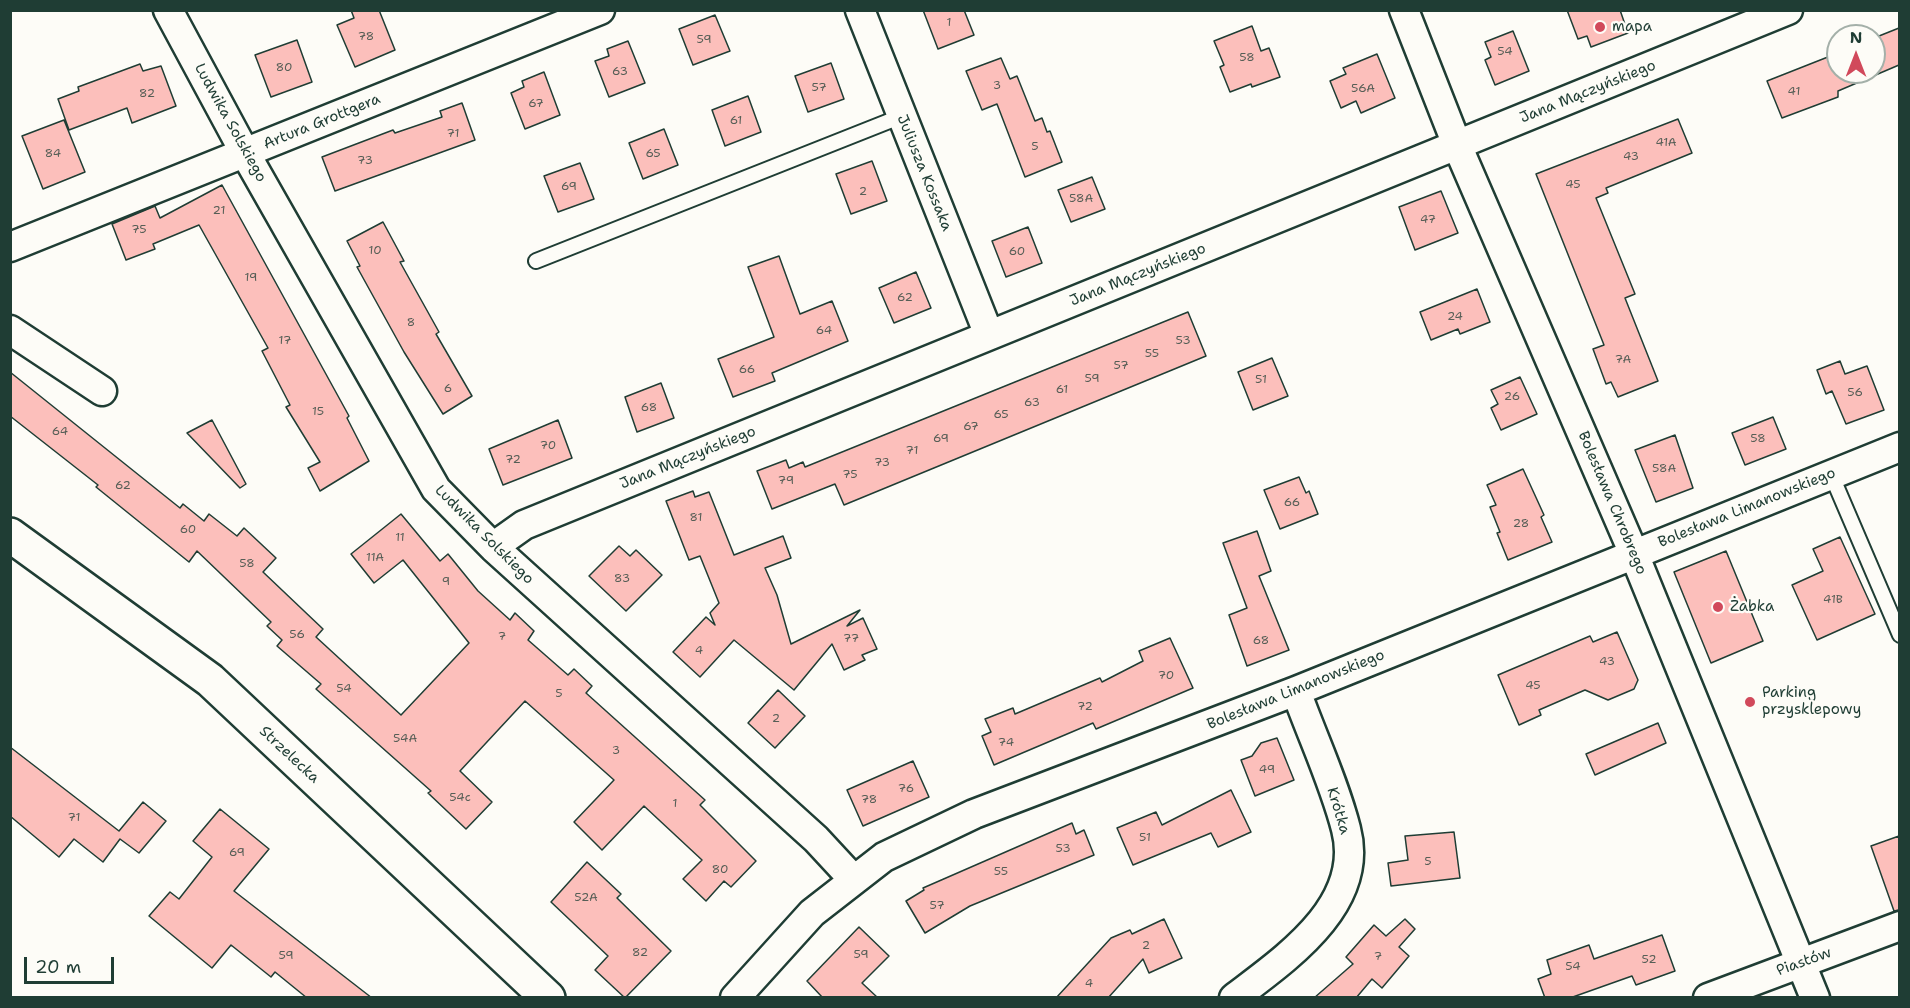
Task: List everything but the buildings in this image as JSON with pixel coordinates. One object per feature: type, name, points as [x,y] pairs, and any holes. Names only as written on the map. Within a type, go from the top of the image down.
[{"type":"street","name":"Ludwika Solskiego","points":[[168,10],[245,153],[436,489],[493,548],[808,832],[854,880]]},
{"type":"street","name":"Artura Grottgera","points":[[10,247],[600,10]]},
{"type":"street","name":"Juliusza Kossaka","points":[[860,10],[989,336]]},
{"type":"street","name":"Bolesława Chrobrego","points":[[1404,10],[1457,145],[1634,554],[1815,998]]},
{"type":"street","name":"Jana Mączyńskiego","points":[[493,548],[524,525],[1788,10]]},
{"type":"street","points":[[10,330],[102,391]]},
{"type":"street","name":"Bolesława Limanowskiego","points":[[735,998],[812,913],[854,880],[884,857],[974,814],[1296,691],[1899,447]]},
{"type":"street","name":"Strzelecka","points":[[12,539],[210,680],[548,998]]},
{"type":"street","name":"Krótka","points":[[1234,998],[1288,957],[1325,918],[1340,893],[1348,861],[1347,831],[1296,691]]},
{"type":"street","name":"Piastów","points":[[1708,998],[1899,926]]},
{"type":"lane","points":[[536,261],[902,116]]},
{"type":"lane","points":[[1831,474],[1899,635]]},
{"type":"place","name":"mapa","points":[[1600,27]]},
{"type":"place","name":"Żabka","points":[[1718,607]]},
{"type":"place","name":"Parking przysklepowy","points":[[1750,702]]}]
